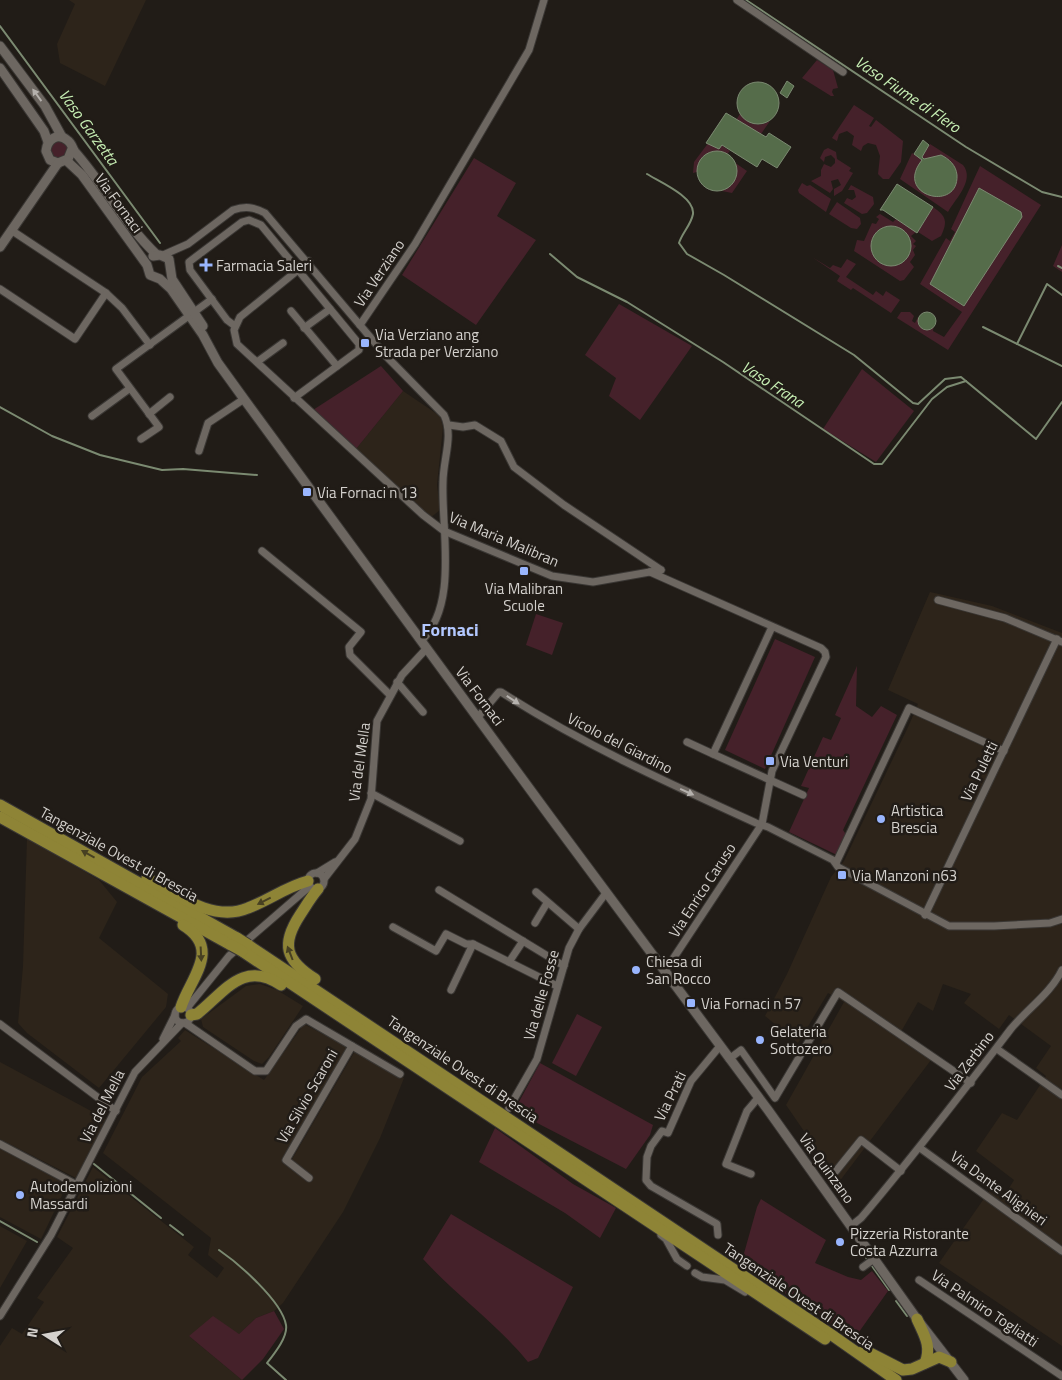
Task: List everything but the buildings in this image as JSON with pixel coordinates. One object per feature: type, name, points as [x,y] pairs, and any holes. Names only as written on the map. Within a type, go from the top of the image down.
[{"type":"main road","name":"Tangenziale Ovest di Brescia","points":[[0,805],[105,869],[245,948],[363,1020],[896,1380]]},
{"type":"main road","name":"Tangenziale Ovest di Brescia","points":[[0,817],[105,869]]},
{"type":"main road","points":[[105,869],[130,869],[194,904],[219,911],[246,909],[291,886],[315,884]]},
{"type":"main road","points":[[105,869],[116,888],[194,932],[202,948],[201,964],[184,1016],[197,1014],[235,981],[248,975],[267,977],[303,1000],[325,1006]]},
{"type":"main road","points":[[315,884],[292,927],[288,939],[288,951],[302,970],[350,1002],[363,1020]]},
{"type":"main road","name":"Tangenziale Ovest di Brescia","points":[[245,948],[325,1006],[623,1207],[859,1362],[890,1380]]},
{"type":"main road","points":[[917,1320],[928,1341],[929,1352],[925,1363]]},
{"type":"main road","points":[[829,1333],[903,1370],[912,1369],[939,1357],[951,1362]]},
{"type":"main road","points":[[859,1362],[883,1380]]},
{"type":"street","name":"Via Verziano","points":[[448,425],[436,405],[387,357],[360,325],[415,244],[524,58],[544,0]]},
{"type":"street","points":[[736,0],[843,72]]},
{"type":"street","name":"Via Fornaci","points":[[0,46],[45,106],[62,137],[68,141],[72,149],[89,168],[143,241],[170,262],[172,279],[218,363],[720,1046]]},
{"type":"street","points":[[0,68],[44,130],[48,142],[46,151],[58,161]]},
{"type":"street","points":[[48,142],[54,138],[62,137]]},
{"type":"street","points":[[0,246],[58,161],[72,149]]},
{"type":"street","name":"Via Fornaci","points":[[58,161],[82,175],[148,264],[150,275],[160,279],[192,313]]},
{"type":"street","points":[[170,262],[188,244],[234,210],[242,207],[266,212],[360,325]]},
{"type":"street","points":[[219,221],[228,232]]},
{"type":"street","points":[[294,398],[359,350],[359,344],[298,271],[261,225],[255,222],[242,222],[189,262],[190,270],[227,320],[235,326],[240,317],[298,271],[309,262]]},
{"type":"street","points":[[11,230],[106,293],[122,308],[150,345]]},
{"type":"street","points":[[148,264],[150,260],[160,255],[188,244]]},
{"type":"street","points":[[160,279],[166,277],[170,272]]},
{"type":"street","points":[[0,289],[75,339],[106,293]]},
{"type":"street","points":[[141,439],[159,427],[116,369],[212,299]]},
{"type":"street","points":[[304,328],[330,309]]},
{"type":"street","points":[[291,311],[337,366]]},
{"type":"street","name":"Via Maria Malibran","points":[[235,326],[235,338],[239,347],[423,515],[444,531],[552,576],[573,580],[593,582],[661,570],[564,505],[514,467],[501,441],[475,425],[463,427],[448,425]]},
{"type":"street","points":[[257,362],[282,343]]},
{"type":"street","points":[[92,416],[130,389]]},
{"type":"street","points":[[149,414],[170,397]]},
{"type":"street","points":[[199,451],[208,423],[244,399]]},
{"type":"street","points":[[424,645],[434,626],[440,606],[444,578],[442,484],[449,437],[448,425]]},
{"type":"street","points":[[262,551],[361,632],[349,647],[350,655],[390,695]]},
{"type":"street","points":[[650,572],[821,648],[825,652],[826,657],[769,781],[762,824],[941,923],[959,927],[1050,923],[1062,919]]},
{"type":"street","points":[[938,600],[1005,618],[1059,641]]},
{"type":"street","points":[[713,754],[772,627]]},
{"type":"street","name":"Via Puletti","points":[[925,915],[1059,641]]},
{"type":"street","name":"Via del Mella","points":[[1,1314],[52,1235],[135,1072],[160,1046],[229,956],[273,916],[315,884],[340,859],[355,839],[371,793],[377,721],[397,682],[424,645]]},
{"type":"street","points":[[397,682],[423,712]]},
{"type":"street","name":"Vicolo del Giardino","points":[[478,717],[501,692],[586,743],[662,780],[762,824]]},
{"type":"street","points":[[836,864],[909,708],[1004,751]]},
{"type":"street","points":[[687,742],[803,795]]},
{"type":"street","points":[[371,793],[460,842]]},
{"type":"street","name":"Via Enrico Caruso","points":[[665,971],[762,824]]},
{"type":"street","name":"Via del Mella","points":[[315,884],[310,876],[340,859]]},
{"type":"street","points":[[315,884],[317,873]]},
{"type":"street","points":[[439,890],[564,966]]},
{"type":"street","points":[[536,892],[579,930]]},
{"type":"street","name":"Via delle Fosse","points":[[509,1108],[537,1059],[569,948],[579,930],[606,893]]},
{"type":"street","points":[[535,922],[547,903]]},
{"type":"street","points":[[393,927],[436,950],[446,934],[466,944],[473,944],[557,986]]},
{"type":"street","points":[[508,962],[523,941]]},
{"type":"street","points":[[451,990],[473,944]]},
{"type":"street","name":"Via Zerbino","points":[[851,1226],[861,1218],[920,1148],[1014,1026],[1052,985],[1062,970]]},
{"type":"street","points":[[729,1059],[741,1050],[775,1098],[838,992],[970,1083]]},
{"type":"street","name":"Via Silvio Scaroni","points":[[184,1016],[203,1036],[255,1071],[266,1071],[296,1026],[306,1020],[400,1074]]},
{"type":"street","points":[[0,1024],[116,1111]]},
{"type":"street","name":"Via Silvio Scaroni","points":[[309,1178],[286,1160],[352,1046]]},
{"type":"street","name":"Via Quinzano","points":[[720,1046],[917,1320],[964,1380]]},
{"type":"street","name":"Via Prati","points":[[718,1235],[716,1224],[651,1186],[645,1172],[651,1146],[662,1132],[668,1133],[691,1081],[720,1046]]},
{"type":"street","points":[[997,1049],[1062,1095]]},
{"type":"street","points":[[751,1174],[726,1164],[747,1111],[758,1098]]},
{"type":"street","points":[[836,1171],[861,1140],[901,1171]]},
{"type":"street","points":[[0,1144],[77,1186]]},
{"type":"street","name":"Via Dante Alighieri","points":[[920,1148],[1062,1250]]},
{"type":"street","points":[[623,1207],[634,1218],[666,1239],[676,1259],[687,1266]]},
{"type":"street","points":[[863,1267],[874,1259]]},
{"type":"street","points":[[696,1273],[702,1277],[725,1280],[785,1317],[800,1323]]},
{"type":"street","name":"Via Palmiro Togliatti","points":[[918,1280],[1062,1376]]},
{"type":"shaded area","points":[[69,0],[146,0],[105,86],[60,63],[57,44],[75,4]]},
{"type":"shaded area","points":[[817,60],[833,70],[838,88],[833,89],[834,96],[802,78]]},
{"type":"shaded area","points":[[787,81],[794,86],[787,98],[780,93]]},
{"type":"shaded area","points":[[762,82],[770,85],[776,91],[779,103],[776,115],[770,121],[754,124],[746,121],[740,115],[737,99],[740,91],[746,85]]},
{"type":"shaded area","points":[[854,105],[874,118],[869,126],[871,127],[876,120],[903,141],[901,162],[889,179],[883,179],[878,174],[880,156],[876,145],[868,143],[863,146],[861,151],[852,145],[854,136],[847,131],[839,134],[837,141],[832,138]]},
{"type":"shaded area","points":[[726,113],[766,137],[769,133],[791,147],[777,168],[762,159],[757,167],[722,145],[719,149],[706,143]]},
{"type":"shaded area","points":[[740,114],[753,124],[770,121],[761,134],[736,120]]},
{"type":"shaded area","points":[[923,140],[929,145],[922,157],[924,159],[941,155],[954,165],[957,175],[955,187],[948,194],[939,196],[929,195],[921,191],[916,183],[915,173],[922,160],[914,154]]},
{"type":"shaded area","points":[[56,141],[65,142],[69,148],[64,158],[55,159],[49,152],[50,147]]},
{"type":"shaded area","points":[[709,142],[721,145],[730,151],[727,154],[721,152],[697,172],[693,173],[694,162]]},
{"type":"shaded area","points":[[930,144],[963,165],[966,171],[966,183],[948,212],[900,179],[912,153],[921,159]]},
{"type":"shaded area","points":[[828,148],[836,152],[837,159],[851,168],[849,171],[853,173],[842,191],[834,196],[834,189],[841,185],[838,179],[831,181],[833,189],[830,193],[811,181],[821,176],[824,164],[831,167],[835,163],[835,159],[831,155],[825,157],[824,162],[820,158],[824,150]]},
{"type":"shaded area","points":[[713,151],[721,151],[728,154],[734,160],[737,171],[734,182],[728,188],[721,191],[713,191],[706,188],[700,182],[697,175],[697,167],[700,160],[706,154]]},
{"type":"shaded area","points":[[474,158],[516,183],[497,216],[536,240],[476,325],[402,275]]},
{"type":"shaded area","points":[[734,162],[747,171],[732,193],[722,191],[733,183],[736,171]]},
{"type":"shaded area","points":[[980,166],[1041,205],[948,350],[897,318],[901,312],[910,312],[914,316],[912,321],[915,323],[918,317],[919,325],[923,329],[932,328],[934,325],[933,331],[944,337],[962,312],[920,284],[946,238],[950,241],[955,232],[951,229]]},
{"type":"shaded area","points":[[802,183],[807,186],[810,185],[831,199],[826,212],[799,193],[798,190]]},
{"type":"shaded area","points":[[897,184],[933,207],[917,233],[883,210],[880,210]]},
{"type":"shaded area","points":[[851,185],[873,197],[874,204],[867,213],[862,214],[844,203],[847,198],[852,200],[856,197],[854,190],[848,190]]},
{"type":"shaded area","points":[[979,188],[1021,212],[1022,217],[964,306],[930,284]]},
{"type":"shaded area","points":[[837,202],[860,218],[861,224],[857,229],[851,228],[829,214]]},
{"type":"shaded area","points":[[933,207],[943,216],[945,226],[941,236],[932,241],[918,232]]},
{"type":"shaded area","points":[[880,214],[893,222],[896,219],[916,232],[911,236],[916,241],[913,244],[916,246],[913,250],[915,255],[910,262],[914,267],[904,280],[900,281],[854,251],[857,240],[864,241],[872,223],[876,224],[879,219],[876,217]]},
{"type":"shaded area","points":[[891,226],[905,232],[911,246],[905,260],[891,266],[877,260],[871,246],[877,232]]},
{"type":"shaded area","points":[[1062,245],[1062,272],[1053,266]]},
{"type":"shaded area","points":[[812,257],[830,268],[833,265],[841,268],[847,259],[856,264],[846,277],[873,295],[876,291],[883,296],[886,291],[900,300],[891,313],[853,288],[851,290],[837,281],[840,276]]},
{"type":"shaded area","points":[[619,304],[692,346],[640,420],[609,396],[616,378],[585,355]]},
{"type":"shaded area","points":[[927,312],[933,315],[936,321],[933,327],[927,330],[921,327],[918,321],[921,315]]},
{"type":"shaded area","points":[[381,366],[403,391],[356,449],[313,410]]},
{"type":"shaded area","points":[[862,369],[914,411],[876,462],[823,429]]},
{"type":"shaded area","points":[[403,391],[440,416],[443,427],[437,485],[440,510],[430,518],[356,449]]},
{"type":"shaded area","points":[[930,592],[992,606],[1062,633],[1062,1346],[939,1263],[990,1190],[1003,1198],[1014,1180],[976,1151],[1002,1113],[1017,1120],[1046,1076],[1036,1068],[1051,1046],[1009,1015],[999,1029],[964,1003],[971,994],[943,984],[933,1011],[918,1002],[898,1037],[931,1060],[839,1182],[786,1105],[844,1002],[828,993],[798,1043],[765,1016],[787,974],[831,877],[844,861],[918,704],[888,690]]},
{"type":"shaded area","points":[[536,614],[563,623],[552,655],[526,645]]},
{"type":"shaded area","points":[[775,639],[815,657],[765,769],[725,750]]},
{"type":"shaded area","points":[[857,666],[856,706],[872,717],[881,706],[897,715],[843,830],[847,836],[837,855],[789,832],[809,788],[801,786],[823,737],[831,740],[841,718],[835,715]]},
{"type":"shaded area","points":[[27,838],[99,880],[117,902],[99,938],[168,994],[166,1007],[99,1088],[27,1033],[18,1023],[23,966]]},
{"type":"shaded area","points":[[260,984],[277,990],[303,1006],[269,1057],[262,1064],[254,1061],[203,1027],[201,1019],[246,986]]},
{"type":"shaded area","points":[[577,1014],[602,1027],[576,1076],[552,1063]]},
{"type":"shaded area","points":[[304,1024],[347,1047],[282,1159],[308,1180],[291,1161],[355,1051],[404,1078],[380,1138],[343,1212],[283,1303],[274,1311],[256,1318],[239,1334],[189,1336],[242,1380],[0,1380],[0,1346],[12,1328],[22,1334],[44,1302],[37,1298],[73,1248],[57,1237],[93,1167],[194,1247],[188,1255],[217,1278],[224,1268],[208,1255],[211,1238],[103,1153],[142,1077],[181,1041],[178,1038],[185,1030],[264,1080]]},
{"type":"shaded area","points":[[0,1062],[106,1119],[76,1178],[0,1139]]},
{"type":"shaded area","points":[[540,1063],[653,1125],[650,1135],[626,1169],[514,1111]]},
{"type":"shaded area","points":[[495,1128],[573,1184],[616,1208],[600,1238],[565,1213],[479,1162]]},
{"type":"shaded area","points":[[0,1148],[67,1185],[41,1239],[0,1217]]},
{"type":"shaded area","points":[[761,1199],[826,1240],[815,1263],[848,1277],[861,1280],[872,1271],[888,1291],[854,1339],[741,1264]]},
{"type":"shaded area","points":[[451,1214],[573,1287],[538,1358],[528,1362],[503,1335],[423,1259]]},
{"type":"shaded area","points":[[0,1226],[27,1241],[0,1288]]},
{"type":"shaded area","points":[[274,1311],[284,1329],[263,1359],[242,1380],[189,1336],[213,1316],[239,1334],[256,1318]]},
{"type":"waterway","name":"Vaso Fiume di Flero","points":[[746,0],[966,147],[1042,192],[1062,197]]},
{"type":"waterway","name":"Vaso Garzetta","points":[[0,26],[160,243]]},
{"type":"waterway","name":"Vaso Frana","points":[[647,174],[683,196],[692,208],[692,218],[679,243],[687,254],[854,355],[913,403],[918,404],[945,379],[961,377],[1036,439],[1062,402]]},
{"type":"waterway","name":"Vaso Frana","points":[[550,254],[577,277],[627,302],[723,362],[874,464],[882,464],[932,399],[947,387],[966,381]]},
{"type":"waterway","points":[[1058,266],[1062,268]]},
{"type":"waterway","points":[[1017,344],[1047,284],[1062,295]]},
{"type":"waterway","name":"Vaso Frana","points":[[983,327],[1062,366]]},
{"type":"waterway","points":[[0,407],[52,436],[100,455],[162,470],[183,469],[257,475]]},
{"type":"waterway","points":[[94,1164],[161,1218]]},
{"type":"waterway","points":[[0,1221],[37,1242]]},
{"type":"waterway","points":[[170,1225],[183,1235]]},
{"type":"waterway","points":[[857,1246],[867,1259]]},
{"type":"waterway","points":[[219,1250],[258,1283],[283,1315],[286,1325],[285,1335],[267,1363],[286,1380]]},
{"type":"waterway","points":[[872,1266],[889,1290]]},
{"type":"waterway","points":[[896,1301],[907,1316]]},
{"type":"place","name":"Farmacia Saleri","points":[[206,265]]},
{"type":"place","name":"Via Verziano ang Strada per Verziano","points":[[365,343]]},
{"type":"place","name":"Via Fornaci n 13","points":[[307,492]]},
{"type":"place","name":"Via Malibran Scuole","points":[[524,571]]},
{"type":"place","name":"Via Venturi","points":[[770,761]]},
{"type":"place","name":"Artistica Brescia","points":[[881,819]]},
{"type":"place","name":"Via Manzoni n63","points":[[842,875]]},
{"type":"place","name":"Chiesa di San Rocco","points":[[636,970]]},
{"type":"place","name":"Via Fornaci n 57","points":[[691,1003]]},
{"type":"place","name":"Gelateria Sottozero","points":[[760,1040]]},
{"type":"place","name":"Autodemolizioni Massardi","points":[[20,1195]]},
{"type":"place","name":"Pizzeria Ristorante Costa Azzurra","points":[[840,1242]]},
{"type":"district","name":"Fornaci","points":[[450,629]]}]
